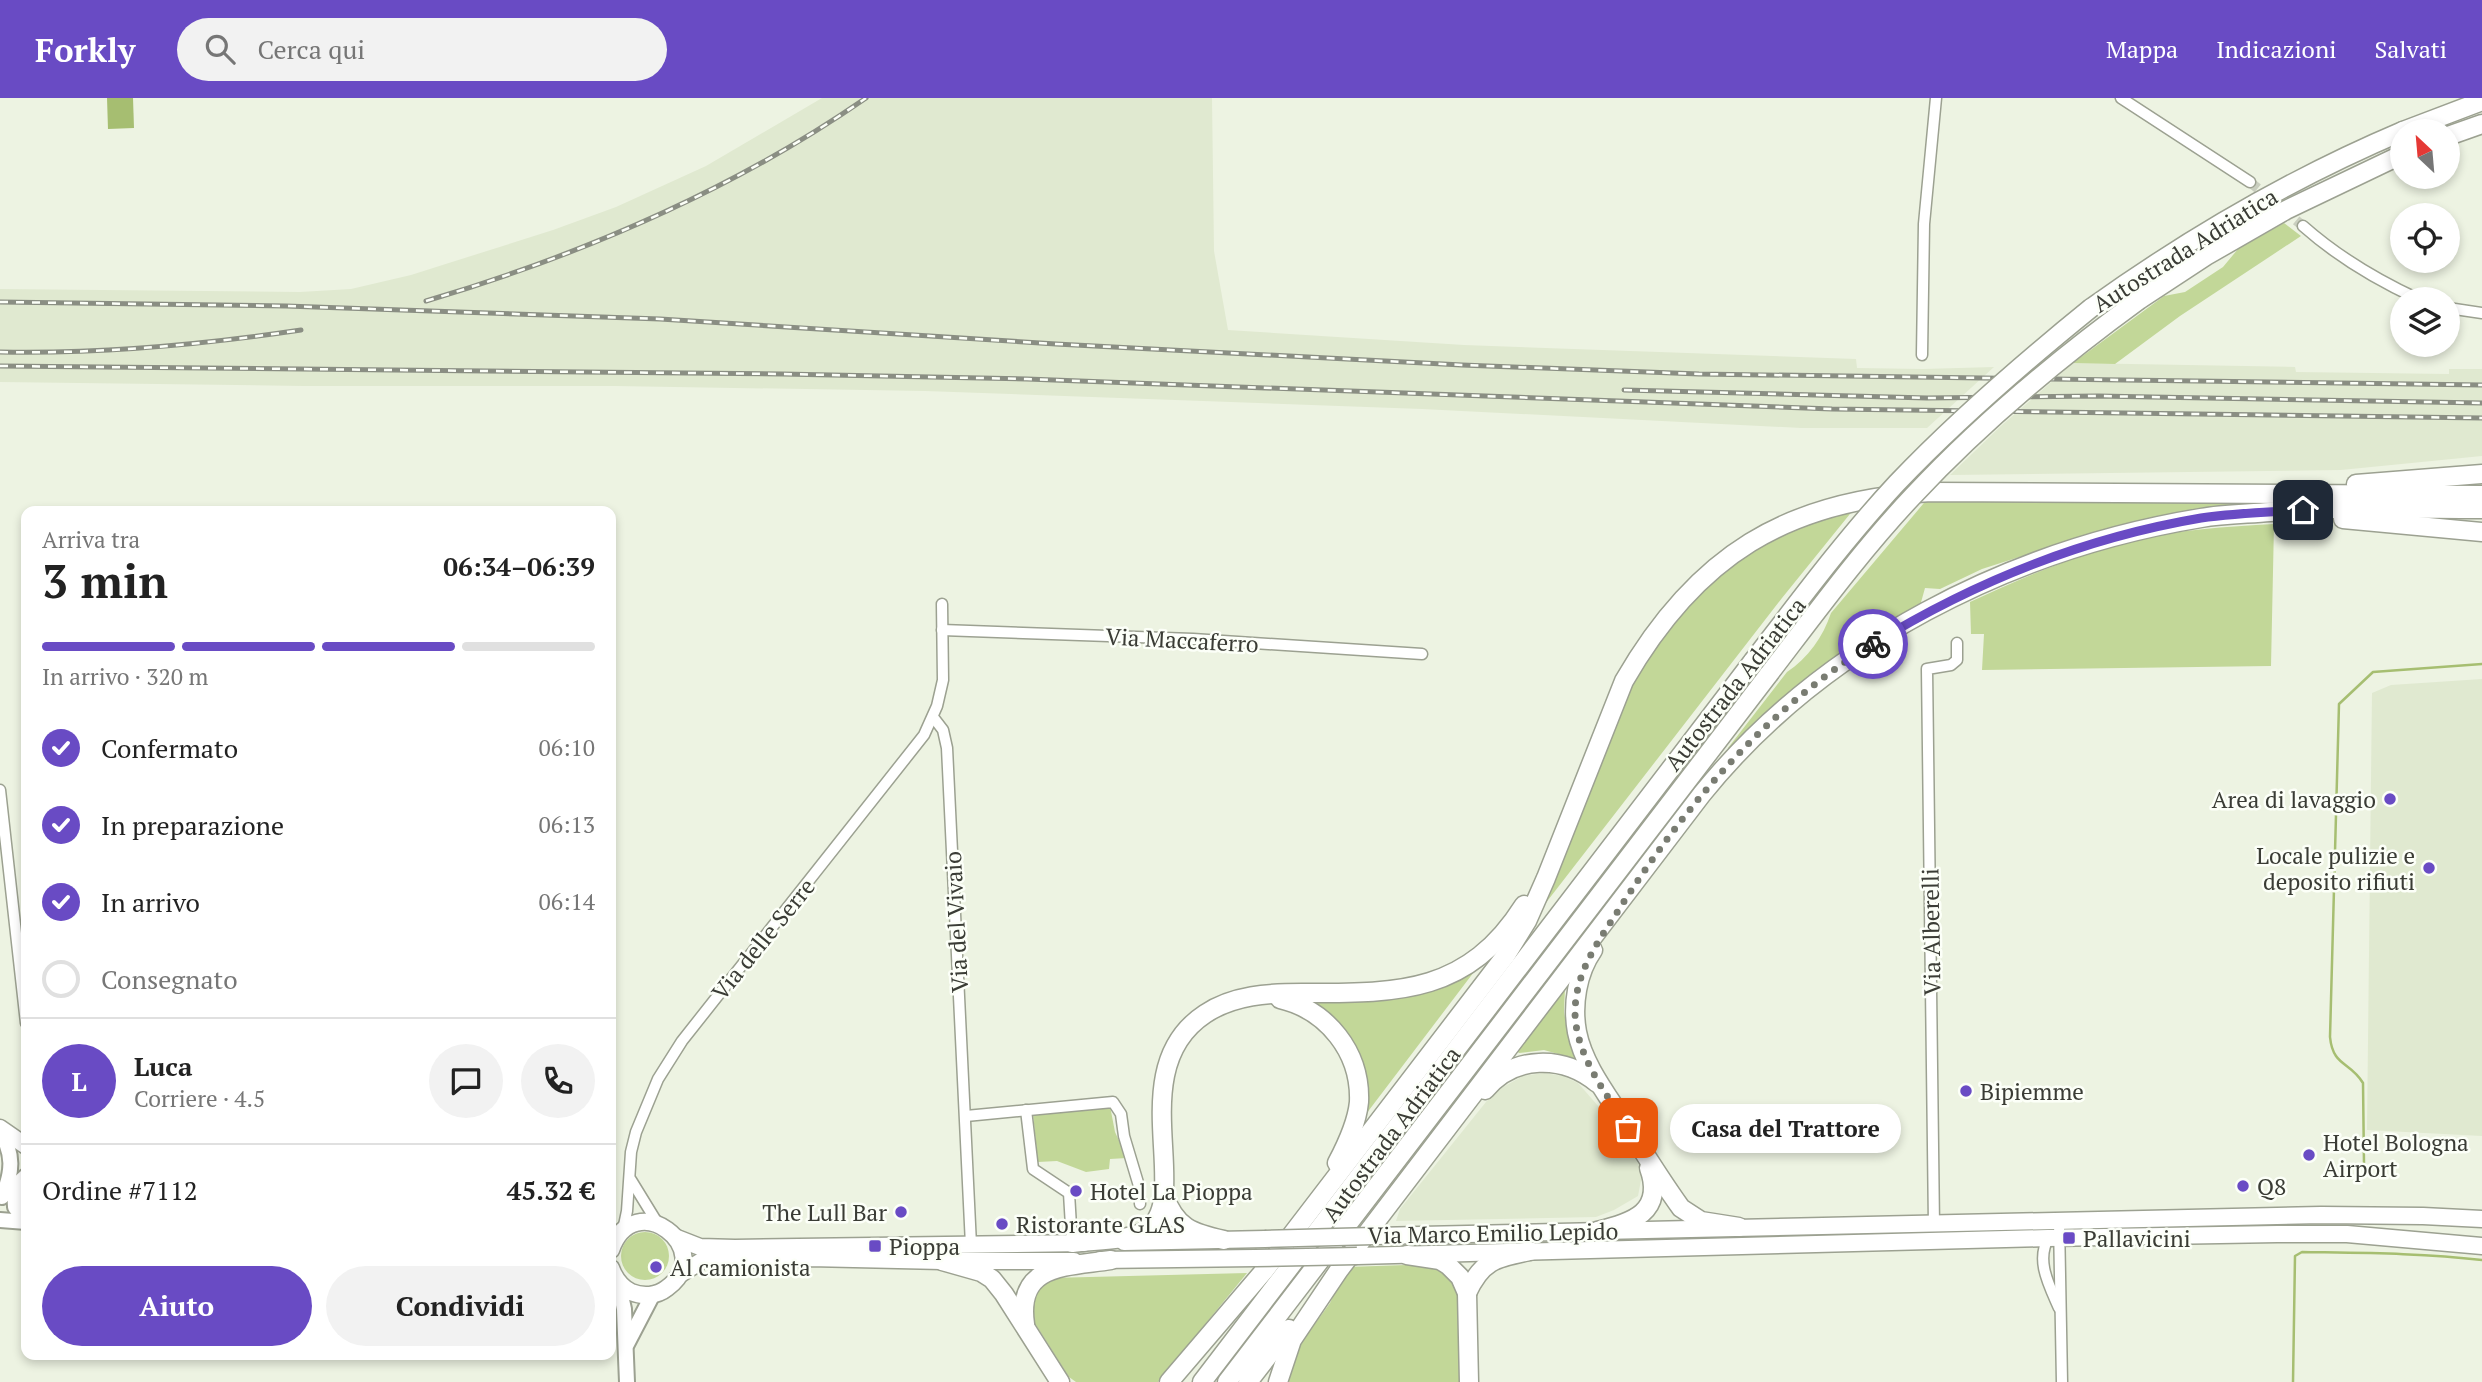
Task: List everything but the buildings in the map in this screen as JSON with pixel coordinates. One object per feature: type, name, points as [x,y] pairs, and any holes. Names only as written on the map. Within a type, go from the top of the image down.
[{"type":"highway","name":"Autostrada Adriatica","points":[[2435,119],[2482,101]]},
{"type":"highway","points":[[2460,132],[2482,124]]},
{"type":"highway","name":"Autostrada Adriatica","points":[[1202,1382],[1753,661],[1861,524],[1897,484],[1993,389],[2091,309],[2145,270],[2248,206],[2390,137]]},
{"type":"highway","name":"Autostrada Adriatica","points":[[1227,1382],[1838,584],[1913,496],[1959,449],[2034,381],[2139,300],[2206,256],[2286,210],[2390,160]]},
{"type":"highway","points":[[2180,493],[2331,486],[2482,474]]},
{"type":"highway","points":[[1180,1382],[1506,956],[1527,921],[1546,878],[1624,681],[1659,626],[1678,602],[1721,562],[1786,523],[1829,507],[1886,494],[2482,495]]},
{"type":"highway","points":[[1278,1382],[1292,1340],[1339,1270],[1713,780],[1756,734],[1826,676],[1893,632],[1976,587],[2035,562],[2131,532],[2217,516],[2352,508],[2482,509]]},
{"type":"highway","points":[[2217,516],[2327,517],[2482,532]]},
{"type":"highway","points":[[1072,1243],[1129,1236],[1146,1231],[1159,1216],[1164,1195],[1162,1085],[1169,1057],[1187,1029],[1207,1012],[1229,1001],[1263,995],[1410,989],[1446,977],[1468,965],[1503,932],[1523,906],[1583,781]]},
{"type":"highway","points":[[1649,863],[1588,956],[1577,989],[1577,1034],[1601,1086],[1681,1208],[1701,1221],[1739,1227]]},
{"type":"highway","points":[[1263,995],[1302,1005],[1332,1027],[1345,1045],[1358,1084],[1359,1104],[1352,1131],[1334,1169],[1303,1220]]},
{"type":"highway","points":[[1383,1210],[1490,1083],[1505,1072],[1533,1062],[1558,1064],[1577,1069],[1601,1086]]},
{"type":"highway","points":[[1597,1231],[1630,1222],[1646,1209],[1653,1190],[1653,1181],[1641,1149]]},
{"type":"highway","points":[[1164,1195],[1171,1212],[1181,1224],[1192,1232],[1224,1240]]},
{"type":"highway","points":[[1467,1293],[1475,1276],[1488,1262],[1530,1251]]},
{"type":"highway","points":[[1407,1255],[1440,1261],[1460,1277],[1467,1293],[1469,1382]]},
{"type":"highway","points":[[1025,1327],[1023,1310],[1026,1293],[1037,1276],[1052,1269],[1111,1260]]},
{"type":"highway","points":[[942,1261],[986,1275],[1004,1294],[1059,1380]]},
{"type":"highway","points":[[1248,1382],[1313,1298],[1339,1270]]},
{"type":"highway","points":[[1169,1382],[1259,1277]]},
{"type":"main road","points":[[0,1117],[21,1130]]},
{"type":"main road","points":[[0,1130],[21,1143]]},
{"type":"main road","points":[[0,1130],[11,1157],[10,1178],[5,1195]]},
{"type":"main road","points":[[5,1195],[21,1181]]},
{"type":"main road","points":[[5,1195],[21,1215]]},
{"type":"main road","name":"Via Marco Emilio Lepido","points":[[653,1294],[664,1291],[679,1275],[703,1260],[1111,1260],[1407,1255],[1935,1242],[2310,1216],[2482,1219]]},
{"type":"main road","points":[[0,1220],[21,1222]]},
{"type":"main road","points":[[616,1238],[640,1222],[658,1224],[672,1232],[683,1256],[679,1275]]},
{"type":"main road","name":"Via Marco Emilio Lepido","points":[[677,1238],[700,1247],[971,1245],[1934,1225],[2056,1233],[2350,1234],[2482,1246]]},
{"type":"main road","points":[[616,1277],[634,1293],[653,1294],[626,1345]]},
{"type":"main road","points":[[616,1282],[624,1308],[627,1382]]},
{"type":"street","points":[[1922,355],[1924,224],[1936,98]]},
{"type":"street","points":[[2122,98],[2250,182]]},
{"type":"street","points":[[2303,226],[2324,245],[2396,287]]},
{"type":"street","points":[[2460,310],[2482,313]]},
{"type":"street","points":[[933,717],[943,680],[942,604]]},
{"type":"street","name":"Via Maccaferro","points":[[942,630],[1193,639],[1422,654]]},
{"type":"street","name":"Via Alberelli","points":[[1935,1242],[1927,669],[1951,665],[1956,660],[1957,643]]},
{"type":"street","name":"Via del Vivaio","points":[[933,717],[943,730],[947,748],[971,1245]]},
{"type":"street","name":"Via delle Serre","points":[[616,1235],[630,1179],[631,1152],[636,1132],[650,1094],[666,1065],[918,744],[933,717]]},
{"type":"street","points":[[0,790],[21,978]]},
{"type":"street","points":[[966,1116],[1113,1102],[1121,1114],[1124,1136],[1139,1186],[1140,1204]]},
{"type":"street","points":[[1026,1110],[1033,1169],[1069,1193],[1072,1243]]},
{"type":"street","points":[[630,1179],[658,1224]]},
{"type":"street","points":[[2310,1216],[2311,1234]]},
{"type":"street","points":[[2056,1233],[2043,1247],[2042,1261],[2061,1312]]},
{"type":"street","points":[[2056,1233],[2062,1382]]},
{"type":"shaded area","points":[[107,98],[133,98],[134,128],[108,129]]},
{"type":"shaded area","points":[[822,98],[1212,98],[1214,251],[1228,330],[1464,345],[1856,359],[1857,368],[1994,367],[1927,428],[1801,428],[1422,409],[925,391],[0,382],[0,289],[300,292],[351,289],[411,275],[616,207],[706,166]]},
{"type":"shaded area","points":[[2284,223],[2301,236],[2180,316],[2115,364],[2073,363],[2164,296],[2185,292],[2223,267],[2238,249]]},
{"type":"shaded area","points":[[2073,363],[2295,367],[2296,372],[2449,374],[2449,369],[2482,369],[2482,456],[2341,470],[1950,475]]},
{"type":"shaded area","points":[[1929,497],[2251,502],[2153,518],[2085,536],[1982,569],[1940,589],[1925,588],[1920,606],[1824,667],[1777,704],[1729,749],[1787,672],[1814,646],[1831,613]]},
{"type":"shaded area","points":[[1858,504],[1545,904],[1541,903],[1630,683],[1681,606],[1756,544]]},
{"type":"shaded area","points":[[2274,524],[2271,666],[1982,670],[1984,634],[1971,634],[1970,602],[2049,568],[2131,541],[2184,531]]},
{"type":"shaded area","points":[[2482,679],[2482,1136],[2367,1130],[2372,693],[2391,685]]},
{"type":"shaded area","points":[[1483,960],[1360,1122],[1353,1058],[1346,1033],[1331,1015],[1305,999],[1353,996]]},
{"type":"shaded area","points":[[1565,987],[1564,1012],[1567,1029],[1579,1060],[1544,1050],[1519,1053],[1516,1050]]},
{"type":"shaded area","points":[[1544,1073],[1563,1076],[1578,1083],[1606,1115],[1639,1165],[1642,1175],[1638,1196],[1596,1217],[1396,1221],[1400,1209],[1494,1092],[1523,1076]]},
{"type":"shaded area","points":[[1110,1106],[1115,1132],[1127,1158],[1110,1159],[1109,1169],[1086,1172],[1057,1161],[1038,1162],[1033,1114]]},
{"type":"shaded area","points":[[645,1232],[662,1239],[669,1256],[662,1273],[645,1280],[628,1273],[621,1256],[628,1239]]},
{"type":"shaded area","points":[[1411,1262],[1435,1265],[1454,1279],[1459,1298],[1462,1382],[1286,1382],[1299,1346],[1330,1303],[1347,1267],[1406,1265]]},
{"type":"shaded area","points":[[1247,1273],[1158,1382],[1076,1382],[1069,1377],[1029,1314],[1033,1293],[1050,1278]]},
{"type":"waterway","points":[[2364,1165],[2363,1083],[2338,1059],[2330,1037],[2339,704],[2373,672],[2482,664]]},
{"type":"waterway","points":[[2293,1382],[2295,1256],[2302,1252],[2370,1253],[2482,1260]]},
{"type":"tunnel","points":[[2250,182],[2303,226]]},
{"type":"railway","points":[[426,301],[541,263],[654,217],[763,162],[866,98]]},
{"type":"railway","points":[[0,302],[286,306],[660,319],[1056,344],[1699,374],[2482,385]]},
{"type":"railway","points":[[0,352],[76,352],[151,347],[301,330]]},
{"type":"railway","points":[[0,366],[1027,379],[1832,409],[2482,418]]},
{"type":"railway","points":[[1624,390],[1927,398],[2098,396],[2482,403]]},
{"type":"way so far","points":[[1628,1128],[1601,1086],[1577,1034],[1577,989],[1588,956],[1649,863],[1731,760],[1786,708],[1873,644]]},
{"type":"place","name":"Area di lavaggio","points":[[2390,799]]},
{"type":"place","name":"Locale pulizie e deposito rifiuti","points":[[2429,868]]},
{"type":"place","name":"Bipiemme","points":[[1966,1091]]},
{"type":"place","name":"Casa del Trattore","points":[[1628,1128]]},
{"type":"place","name":"Hotel Bologna Airport","points":[[2309,1155]]},
{"type":"place","name":"Q8","points":[[2243,1186]]},
{"type":"place","name":"Hotel La Pioppa","points":[[1076,1191]]},
{"type":"place","name":"The Lull Bar","points":[[901,1212]]},
{"type":"place","name":"Ristorante GLAS","points":[[1002,1224]]},
{"type":"place","name":"Pallavicini","points":[[2069,1238]]},
{"type":"place","name":"Pioppa","points":[[875,1246]]},
{"type":"place","name":"Al camionista","points":[[656,1267]]},
{"type":"route","points":[[1873,644],[1921,615],[1976,587],[2014,570],[2094,542],[2202,518],[2303,510]]}]
